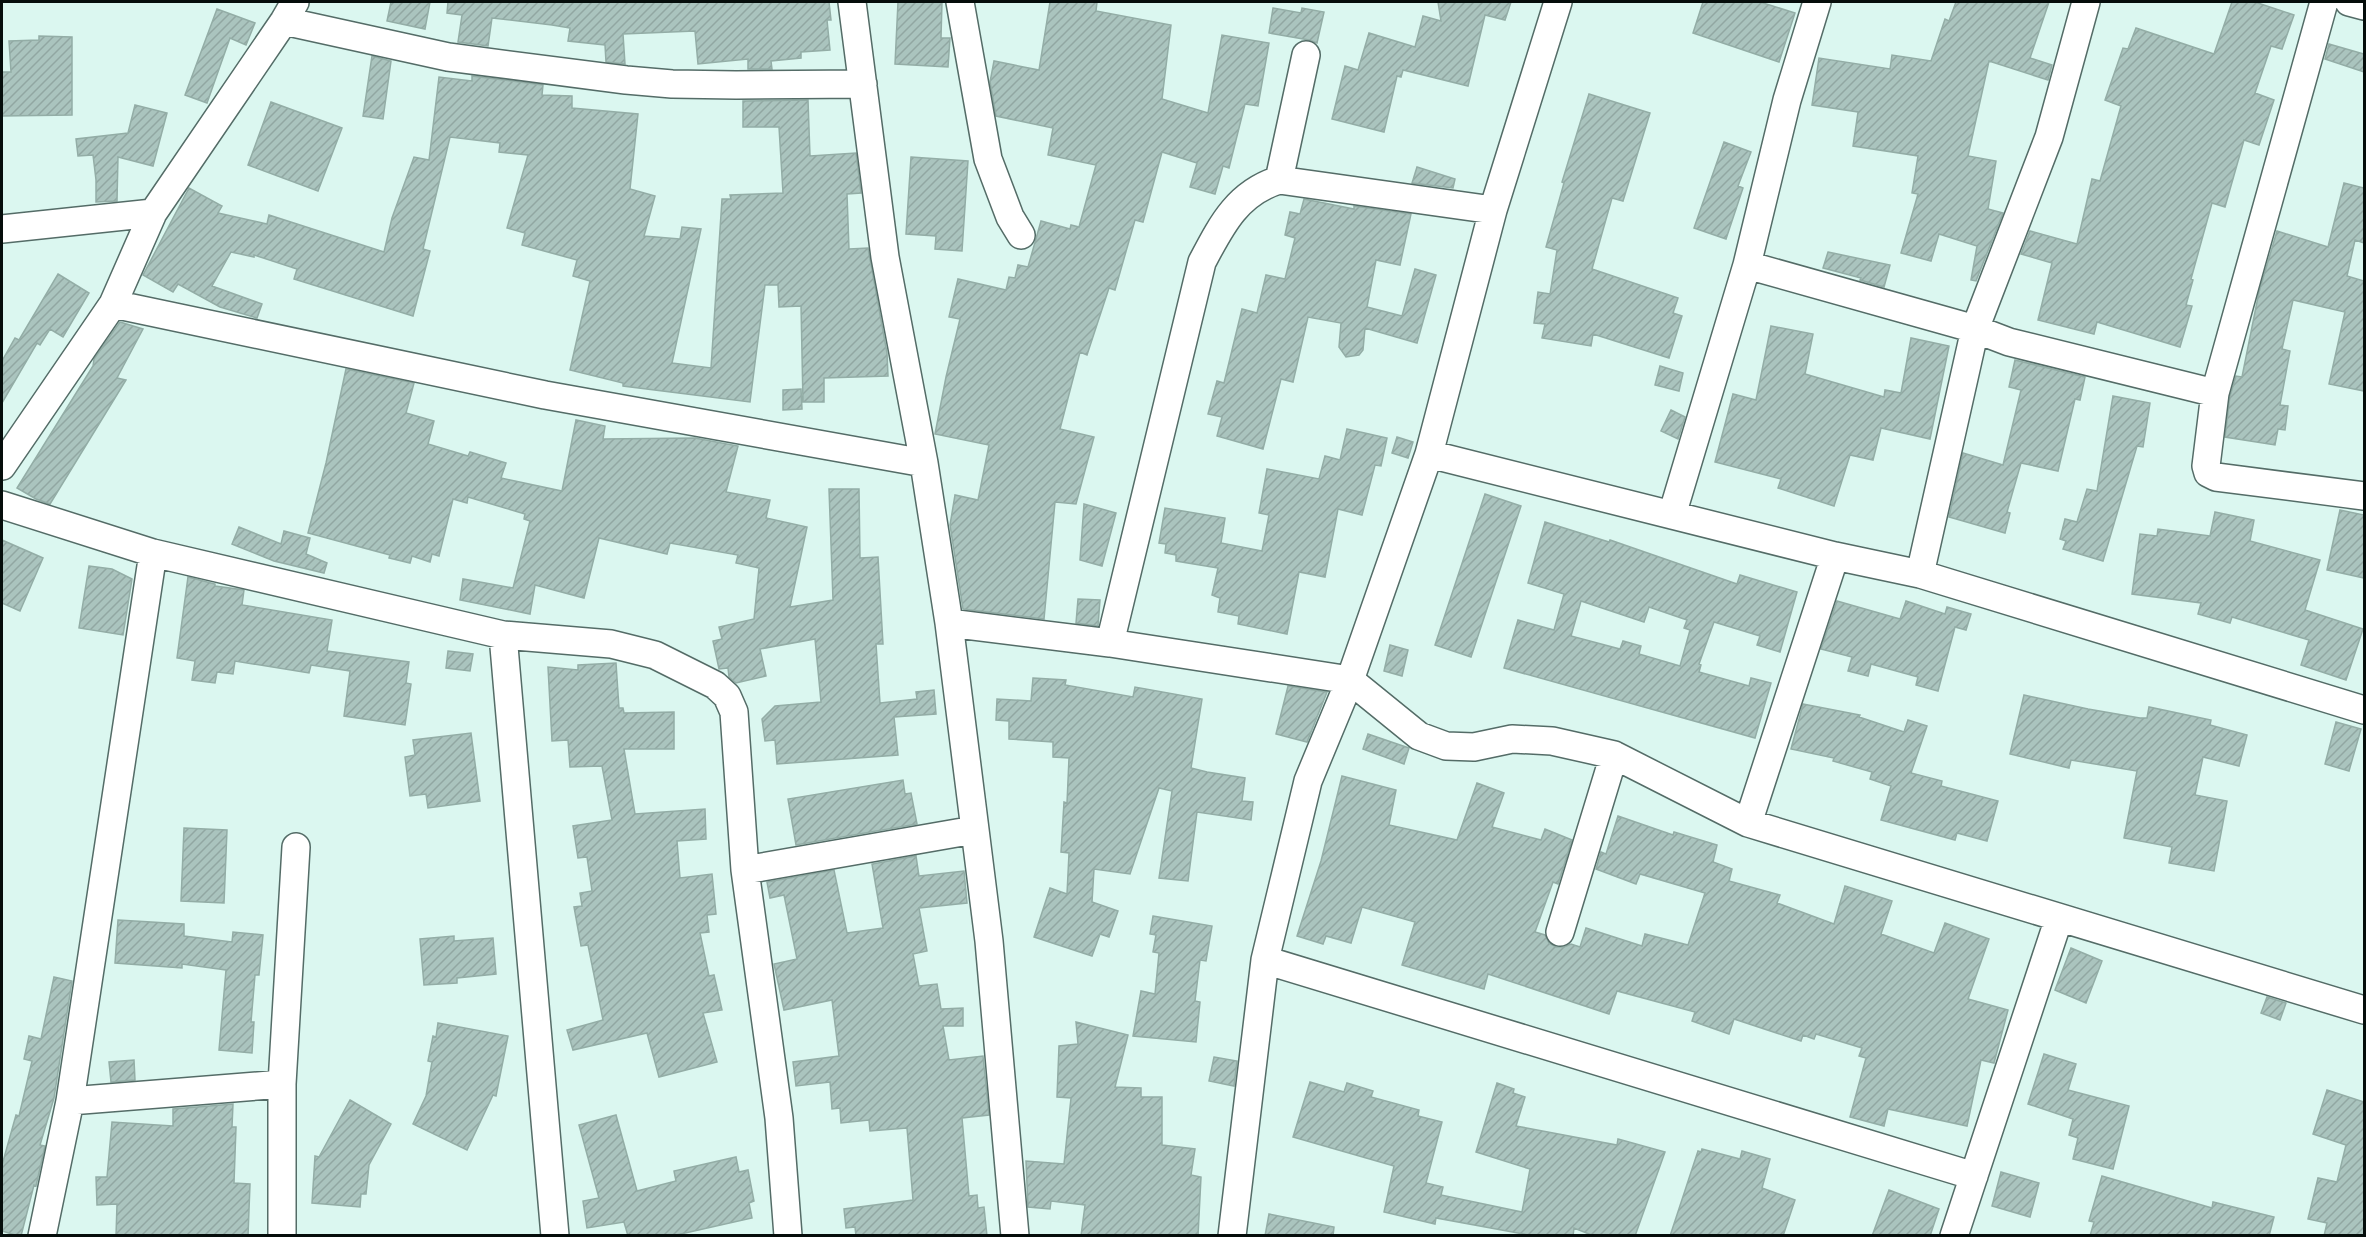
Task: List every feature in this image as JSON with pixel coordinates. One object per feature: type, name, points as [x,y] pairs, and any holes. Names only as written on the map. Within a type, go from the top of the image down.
[{"type":"street","points":[[852,2],[885,256],[924,463],[949,623],[989,941],[1015,1236]]},
{"type":"street","points":[[960,2],[988,159],[1006,208],[1021,235]]},
{"type":"street","points":[[1232,1236],[1265,960],[1308,781],[1350,680],[1429,454],[1493,210],[1558,2]]},
{"type":"street","points":[[1672,515],[1747,265],[1787,100],[1817,2]]},
{"type":"street","points":[[1920,574],[1975,329],[2049,136],[2086,2]]},
{"type":"street","points":[[2324,2],[2215,393],[2206,466],[2208,473],[2216,477],[2364,496]]},
{"type":"street","points":[[2349,2],[2364,6]]},
{"type":"street","points":[[2,466],[113,304],[153,213],[289,11],[448,57],[626,80],[726,85],[863,84]]},
{"type":"street","points":[[1279,180],[1306,55]]},
{"type":"street","points":[[1110,643],[1202,262],[1230,215],[1248,194],[1279,180],[1493,210]]},
{"type":"street","points":[[2,229],[153,213]]},
{"type":"street","points":[[1747,265],[1975,329],[2009,342],[2215,393]]},
{"type":"street","points":[[113,304],[545,395],[924,463]]},
{"type":"street","points":[[1429,454],[1835,556],[1920,574],[2364,710]]},
{"type":"street","points":[[2,505],[153,553],[503,635],[611,644],[655,655],[715,685],[727,696],[734,712],[745,870],[779,1118],[788,1236]]},
{"type":"street","points":[[42,1236],[69,1101],[153,553]]},
{"type":"street","points":[[1748,824],[1835,556]]},
{"type":"street","points":[[949,623],[1110,643],[1350,680],[1419,736],[1446,746],[1474,747],[1512,739],[1542,740],[1614,755],[1748,824],[2364,1010]]},
{"type":"street","points":[[503,635],[555,1236]]},
{"type":"street","points":[[1560,932],[1614,755]]},
{"type":"street","points":[[745,870],[974,830]]},
{"type":"street","points":[[282,1236],[282,1084],[296,847]]},
{"type":"street","points":[[1954,1236],[2059,918]]},
{"type":"street","points":[[1265,960],[1974,1176]]},
{"type":"street","points":[[69,1101],[282,1084]]},
{"type":"building","points":[[391,2],[430,2],[425,29],[387,21]]},
{"type":"building","points":[[448,2],[829,2],[831,20],[827,20],[830,50],[801,52],[801,58],[771,61],[772,69],[748,69],[748,59],[698,64],[695,31],[623,34],[625,64],[606,62],[605,45],[568,41],[570,28],[552,25],[492,18],[488,46],[458,42],[462,15],[447,13]]},
{"type":"building","points":[[898,2],[942,2],[941,38],[950,38],[948,67],[895,64]]},
{"type":"building","points":[[1050,2],[1097,2],[1096,11],[1171,25],[1162,99],[1208,113],[1222,35],[1269,43],[1258,106],[1245,104],[1229,168],[1223,166],[1215,194],[1190,187],[1197,163],[1162,152],[1143,222],[1135,220],[1115,290],[1109,288],[1087,355],[1080,352],[1060,429],[1094,437],[1076,504],[1055,502],[1044,619],[963,609],[950,525],[955,495],[978,500],[989,445],[935,434],[960,319],[949,317],[958,279],[1006,290],[1009,277],[1015,278],[1018,265],[1028,267],[1041,221],[1070,229],[1071,225],[1079,227],[1096,165],[1048,155],[1053,128],[996,116],[990,82],[994,61],[1039,70]]},
{"type":"building","points":[[1438,2],[1511,2],[1505,20],[1485,15],[1468,86],[1403,70],[1401,77],[1397,76],[1384,132],[1332,119],[1345,66],[1358,70],[1369,33],[1415,47],[1423,16],[1441,21]]},
{"type":"building","points":[[1703,2],[1760,2],[1795,13],[1779,62],[1693,33]]},
{"type":"building","points":[[1956,2],[2049,2],[2030,58],[2052,65],[2048,80],[1989,61],[1968,156],[1996,161],[1988,209],[2003,213],[1976,281],[1971,280],[1977,246],[1939,234],[1931,261],[1901,253],[1918,194],[1912,193],[1918,156],[1853,146],[1858,112],[1812,105],[1819,58],[1890,69],[1892,55],[1931,61],[1945,19],[1949,21]]},
{"type":"building","points":[[2232,2],[2255,2],[2294,15],[2282,49],[2271,46],[2255,93],[2274,100],[2259,145],[2244,140],[2225,207],[2212,203],[2191,279],[2193,280],[2186,305],[2192,306],[2180,347],[2097,322],[2094,334],[2038,320],[2052,263],[2021,254],[2030,231],[2077,244],[2092,179],[2100,181],[2121,106],[2105,100],[2123,48],[2128,49],[2136,28],[2214,54]]},
{"type":"building","points":[[1273,8],[1301,13],[1302,8],[1324,12],[1317,43],[1269,33]]},
{"type":"building","points":[[217,9],[255,23],[246,45],[230,38],[207,103],[185,95]]},
{"type":"building","points":[[39,36],[72,37],[72,115],[2,116],[2,72],[11,72],[9,41],[39,40]]},
{"type":"building","points":[[2329,44],[2364,54],[2364,72],[2325,59]]},
{"type":"building","points":[[372,56],[391,61],[383,119],[363,116]]},
{"type":"building","points":[[472,76],[543,85],[542,95],[572,96],[572,108],[638,114],[630,189],[655,196],[644,236],[680,239],[682,227],[701,229],[672,363],[711,368],[722,199],[731,199],[730,195],[783,193],[779,127],[743,127],[743,101],[808,100],[810,156],[856,153],[861,193],[847,194],[849,249],[868,248],[887,353],[888,376],[824,378],[824,402],[803,402],[801,306],[779,307],[778,285],[765,285],[750,402],[623,386],[623,383],[570,370],[590,281],[573,276],[577,260],[522,245],[525,233],[507,228],[528,155],[499,152],[500,143],[450,137],[423,249],[430,251],[413,316],[294,279],[297,269],[254,255],[254,257],[231,252],[212,286],[262,304],[257,318],[220,307],[178,284],[173,292],[143,275],[189,188],[222,206],[218,213],[267,224],[269,215],[384,252],[392,218],[414,157],[429,160],[439,77],[472,81]]},
{"type":"building","points":[[1589,94],[1650,113],[1623,201],[1612,198],[1592,269],[1678,298],[1673,313],[1682,316],[1669,358],[1593,334],[1591,346],[1542,338],[1545,324],[1534,323],[1538,292],[1550,294],[1557,250],[1546,247],[1564,183],[1562,182]]},
{"type":"building","points":[[271,102],[342,128],[318,191],[248,165]]},
{"type":"building","points":[[135,105],[167,113],[153,166],[118,157],[117,201],[96,202],[93,155],[78,156],[76,139],[128,133]]},
{"type":"building","points":[[1724,142],[1751,152],[1738,186],[1743,188],[1726,239],[1694,228]]},
{"type":"building","points":[[911,157],[968,161],[962,251],[935,249],[936,236],[906,234]]},
{"type":"building","points":[[1417,167],[1455,179],[1453,188],[1412,183]]},
{"type":"building","points":[[2344,183],[2364,188],[2364,243],[2355,240],[2347,276],[2364,281],[2364,391],[2329,384],[2345,312],[2293,300],[2282,349],[2290,351],[2280,405],[2288,406],[2285,430],[2278,429],[2275,445],[2225,437],[2230,396],[2236,376],[2242,377],[2259,292],[2277,231],[2328,247]]},
{"type":"building","points":[[1304,199],[1354,209],[1354,206],[1411,214],[1400,265],[1376,260],[1367,307],[1402,316],[1415,269],[1436,275],[1417,343],[1365,328],[1363,350],[1359,355],[1346,357],[1339,347],[1341,323],[1308,317],[1293,382],[1281,379],[1263,449],[1217,436],[1222,417],[1208,414],[1217,381],[1224,383],[1242,309],[1257,313],[1266,275],[1285,279],[1295,238],[1285,235],[1290,212],[1300,214]]},
{"type":"building","points":[[1828,252],[1890,265],[1884,287],[1823,268]]},
{"type":"building","points":[[58,274],[89,293],[63,337],[50,329],[40,345],[37,343],[2,403],[2,361],[15,338],[19,340]]},
{"type":"building","points":[[120,322],[143,329],[117,378],[126,380],[50,504],[36,499],[17,488],[93,366],[94,359]]},
{"type":"building","points":[[1771,326],[1813,334],[1805,374],[1884,397],[1885,390],[1901,393],[1911,338],[1949,346],[1930,439],[1881,428],[1873,460],[1850,455],[1834,506],[1778,488],[1781,479],[1715,462],[1733,394],[1756,400]]},
{"type":"building","points":[[2015,360],[2085,377],[2080,400],[2075,399],[2058,471],[2021,463],[2007,512],[2010,513],[2005,533],[1949,517],[1963,453],[2003,465],[2021,390],[2009,387]]},
{"type":"building","points":[[1660,366],[1683,373],[1679,391],[1655,385]]},
{"type":"building","points":[[346,369],[414,383],[406,413],[434,421],[428,444],[468,456],[470,452],[506,463],[501,478],[562,491],[576,420],[605,426],[603,439],[695,438],[738,446],[726,492],[770,500],[766,518],[807,527],[790,607],[833,600],[829,489],[859,489],[860,558],[878,557],[883,644],[876,644],[880,703],[917,699],[916,692],[934,690],[936,714],[894,717],[898,755],[777,764],[775,740],[765,741],[762,719],[775,706],[821,702],[815,639],[760,649],[766,676],[736,683],[729,677],[728,668],[719,669],[713,641],[722,639],[719,627],[754,619],[759,568],[736,563],[738,555],[670,543],[667,554],[599,538],[584,598],[535,585],[530,614],[460,600],[463,579],[513,588],[530,521],[524,519],[525,514],[468,497],[467,503],[453,499],[439,556],[432,554],[430,562],[412,556],[410,563],[389,558],[390,555],[308,533]]},
{"type":"building","points":[[801,389],[802,409],[783,410],[783,390]]},
{"type":"building","points":[[2113,396],[2150,403],[2143,447],[2137,446],[2103,561],[2063,549],[2066,541],[2060,539],[2065,519],[2077,522],[2087,489],[2097,491]]},
{"type":"building","points":[[1671,410],[1685,417],[1678,439],[1661,431]]},
{"type":"building","points":[[1347,429],[1387,438],[1381,466],[1375,465],[1362,515],[1338,509],[1325,577],[1299,572],[1287,634],[1238,624],[1239,616],[1218,612],[1220,598],[1212,595],[1218,568],[1176,561],[1176,555],[1165,553],[1166,544],[1159,543],[1165,508],[1225,518],[1221,543],[1262,551],[1269,515],[1259,513],[1267,469],[1319,479],[1325,456],[1340,460]]},
{"type":"building","points":[[1397,437],[1413,442],[1408,458],[1392,453]]},
{"type":"building","points":[[1485,494],[1521,506],[1471,657],[1435,645]]},
{"type":"building","points":[[1084,504],[1116,513],[1102,566],[1080,560]]},
{"type":"building","points":[[2340,510],[2364,515],[2364,578],[2327,570]]},
{"type":"building","points":[[2215,512],[2254,520],[2250,541],[2320,560],[2305,610],[2363,629],[2346,680],[2301,665],[2309,640],[2232,617],[2230,623],[2198,614],[2201,603],[2132,594],[2140,534],[2157,536],[2158,529],[2210,536]]},
{"type":"building","points":[[1545,522],[1609,542],[1610,540],[1737,584],[1740,575],[1797,592],[1780,652],[1757,645],[1760,636],[1714,622],[1699,664],[1701,665],[1699,672],[1749,686],[1751,678],[1771,683],[1755,738],[1504,668],[1518,620],[1554,630],[1564,594],[1528,583]],"holes":[[[1581,601],[1644,622],[1649,607],[1687,620],[1684,628],[1690,630],[1680,666],[1639,654],[1641,646],[1623,641],[1620,649],[1571,636]]]},
{"type":"building","points":[[239,527],[281,544],[284,531],[310,538],[306,554],[327,563],[324,573],[274,561],[232,544]]},
{"type":"building","points":[[2,540],[43,558],[20,611],[2,603]]},
{"type":"building","points":[[89,566],[112,569],[132,579],[123,635],[79,628]]},
{"type":"building","points":[[188,577],[215,584],[215,586],[244,590],[242,605],[332,620],[327,651],[409,662],[406,683],[411,684],[405,725],[344,716],[350,671],[311,665],[309,673],[235,661],[233,674],[217,672],[215,683],[192,680],[195,661],[177,658]]},
{"type":"building","points":[[1078,599],[1100,600],[1098,626],[1076,623]]},
{"type":"building","points":[[1837,601],[1900,619],[1906,601],[1945,614],[1947,607],[1971,614],[1966,630],[1955,627],[1938,691],[1916,685],[1918,677],[1871,664],[1868,676],[1848,671],[1852,657],[1821,649]]},
{"type":"building","points":[[1390,645],[1408,650],[1402,676],[1384,671]]},
{"type":"building","points":[[448,651],[473,654],[470,671],[446,668]]},
{"type":"building","points":[[616,663],[619,708],[623,708],[624,713],[674,712],[674,749],[624,749],[635,814],[705,809],[706,839],[677,841],[680,878],[712,874],[716,914],[707,915],[709,932],[700,933],[709,976],[714,975],[722,1010],[703,1013],[717,1062],[659,1077],[647,1033],[573,1050],[567,1030],[603,1020],[588,945],[581,946],[574,907],[582,906],[580,893],[592,891],[587,857],[578,858],[573,826],[612,820],[602,766],[570,767],[568,740],[552,741],[548,667],[578,670],[578,665]]},
{"type":"building","points":[[1033,678],[1066,680],[1065,685],[1133,697],[1135,687],[1202,699],[1191,768],[1245,778],[1242,801],[1253,802],[1251,820],[1197,812],[1188,881],[1159,878],[1172,791],[1159,788],[1130,874],[1094,869],[1092,902],[1118,911],[1109,937],[1100,934],[1092,956],[1034,937],[1050,888],[1067,894],[1069,853],[1061,852],[1064,802],[1067,803],[1069,758],[1053,757],[1053,742],[1009,739],[1009,721],[996,720],[997,699],[1031,701]]},
{"type":"building","points":[[1288,686],[1327,692],[1307,742],[1276,734]]},
{"type":"building","points":[[2024,695],[2140,718],[2147,718],[2149,707],[2211,720],[2210,725],[2247,735],[2239,766],[2203,757],[2195,795],[2227,801],[2214,871],[2169,863],[2172,847],[2124,838],[2137,771],[2071,760],[2069,768],[2010,754]]},
{"type":"building","points":[[1803,704],[1860,715],[1859,717],[1904,732],[1908,720],[1927,726],[1911,773],[1942,781],[1941,786],[1998,801],[1987,841],[1957,833],[1955,840],[1881,820],[1891,786],[1870,779],[1872,772],[1833,761],[1834,758],[1791,749]]},
{"type":"building","points":[[2336,722],[2361,729],[2349,771],[2325,764]]},
{"type":"building","points":[[471,733],[480,801],[428,808],[426,794],[410,796],[405,757],[415,755],[413,740]]},
{"type":"building","points":[[1368,734],[1409,748],[1404,764],[1363,749]]},
{"type":"building","points":[[1342,776],[1396,790],[1389,825],[1457,840],[1477,783],[1504,793],[1492,827],[1541,840],[1545,829],[1572,840],[1558,884],[1553,882],[1535,932],[1545,935],[1549,943],[1556,947],[1571,944],[1580,947],[1586,928],[1642,946],[1645,934],[1688,945],[1705,893],[1640,874],[1636,884],[1596,869],[1601,852],[1606,854],[1618,816],[1673,835],[1674,832],[1717,845],[1713,862],[1732,869],[1729,881],[1780,895],[1777,903],[1834,924],[1845,886],[1892,901],[1881,934],[1934,953],[1945,923],[1989,939],[1968,999],[2008,1010],[1994,1063],[1981,1060],[1967,1126],[1888,1109],[1884,1126],[1850,1117],[1866,1058],[1859,1056],[1862,1048],[1816,1034],[1814,1039],[1803,1035],[1801,1041],[1734,1019],[1729,1034],[1692,1021],[1695,1012],[1617,991],[1609,1014],[1488,974],[1484,989],[1402,965],[1415,922],[1362,907],[1351,943],[1326,936],[1323,944],[1297,936],[1321,861]]},
{"type":"building","points":[[903,780],[905,794],[911,793],[917,824],[796,845],[788,799]]},
{"type":"building","points":[[184,828],[227,830],[224,903],[181,901]]},
{"type":"building","points":[[916,856],[919,876],[964,871],[967,903],[919,908],[927,951],[913,954],[919,986],[937,984],[941,1009],[963,1008],[963,1026],[943,1026],[949,1060],[983,1056],[989,1115],[962,1118],[969,1196],[977,1195],[978,1208],[984,1207],[987,1236],[856,1236],[855,1227],[846,1228],[844,1209],[913,1200],[907,1128],[870,1131],[869,1120],[841,1123],[840,1108],[832,1109],[830,1082],[796,1086],[793,1062],[839,1056],[832,1000],[784,1010],[774,964],[797,959],[784,895],[770,898],[767,882],[834,870],[847,933],[883,928],[872,864]]},
{"type":"building","points":[[1153,916],[1212,926],[1206,961],[1200,960],[1195,1001],[1200,1002],[1196,1042],[1133,1036],[1141,991],[1155,994],[1159,953],[1153,952],[1156,935],[1150,934]]},
{"type":"building","points":[[118,920],[184,924],[184,936],[232,942],[233,932],[263,935],[259,975],[255,975],[251,1022],[254,1022],[252,1053],[219,1050],[226,970],[182,964],[182,968],[115,963]]},
{"type":"building","points":[[454,936],[454,941],[493,938],[496,974],[457,978],[457,983],[424,985],[420,939]]},
{"type":"building","points":[[2071,948],[2102,961],[2086,1003],[2055,990]]},
{"type":"building","points":[[54,977],[72,981],[54,1098],[40,1145],[45,1146],[21,1236],[18,1236],[2,1231],[2,1165],[16,1115],[19,1116],[32,1061],[24,1059],[29,1036],[41,1039]]},
{"type":"building","points":[[2267,997],[2286,1003],[2280,1020],[2261,1013]]},
{"type":"building","points":[[1076,1022],[1128,1035],[1115,1087],[1141,1088],[1141,1097],[1162,1097],[1162,1145],[1195,1149],[1191,1175],[1201,1177],[1198,1236],[1081,1236],[1085,1205],[1051,1201],[1050,1209],[1028,1207],[1026,1161],[1064,1164],[1071,1098],[1057,1097],[1059,1046],[1078,1044]]},
{"type":"building","points":[[438,1023],[508,1036],[496,1096],[493,1095],[467,1150],[413,1124],[426,1096],[432,1062],[428,1061]]},
{"type":"building","points":[[2044,1054],[2076,1064],[2068,1090],[2129,1106],[2113,1169],[2073,1159],[2078,1138],[2069,1135],[2073,1119],[2028,1104]]},
{"type":"building","points":[[1214,1057],[1237,1061],[1234,1086],[1209,1081]]},
{"type":"building","points":[[134,1060],[135,1080],[111,1082],[109,1062]]},
{"type":"building","points":[[1310,1082],[1344,1092],[1347,1083],[1373,1091],[1371,1097],[1419,1110],[1418,1116],[1442,1122],[1426,1183],[1443,1187],[1441,1195],[1522,1212],[1530,1169],[1476,1152],[1497,1083],[1514,1089],[1513,1093],[1525,1097],[1516,1126],[1617,1145],[1618,1139],[1665,1152],[1635,1236],[1594,1236],[1574,1228],[1573,1236],[1534,1236],[1436,1218],[1435,1224],[1384,1212],[1394,1166],[1293,1137]]},
{"type":"building","points":[[2327,1090],[2364,1102],[2364,1236],[2324,1236],[2327,1223],[2308,1219],[2318,1178],[2337,1182],[2346,1145],[2313,1134]]},
{"type":"building","points":[[350,1100],[391,1124],[369,1165],[366,1194],[361,1194],[360,1207],[312,1203],[315,1156],[319,1157]]},
{"type":"building","points":[[233,1104],[232,1127],[236,1127],[234,1183],[250,1184],[248,1236],[116,1236],[117,1204],[97,1205],[96,1177],[107,1177],[112,1122],[173,1126],[173,1109]]},
{"type":"building","points":[[616,1115],[637,1191],[676,1181],[674,1171],[736,1157],[739,1172],[748,1170],[754,1201],[749,1203],[752,1218],[672,1236],[628,1236],[624,1222],[587,1228],[583,1201],[599,1198],[579,1125]]},
{"type":"building","points":[[1702,1149],[1740,1159],[1742,1151],[1770,1159],[1762,1188],[1795,1200],[1783,1236],[1670,1236],[1698,1151],[1701,1152]]},
{"type":"building","points":[[2001,1172],[2039,1183],[2030,1217],[1992,1206]]},
{"type":"building","points":[[2102,1176],[2212,1208],[2213,1202],[2274,1217],[2269,1236],[2090,1236],[2094,1222],[2089,1221]]},
{"type":"building","points":[[1889,1190],[1939,1209],[1930,1236],[1872,1236]]},
{"type":"building","points":[[1269,1214],[1334,1227],[1333,1236],[1265,1236]]}]
